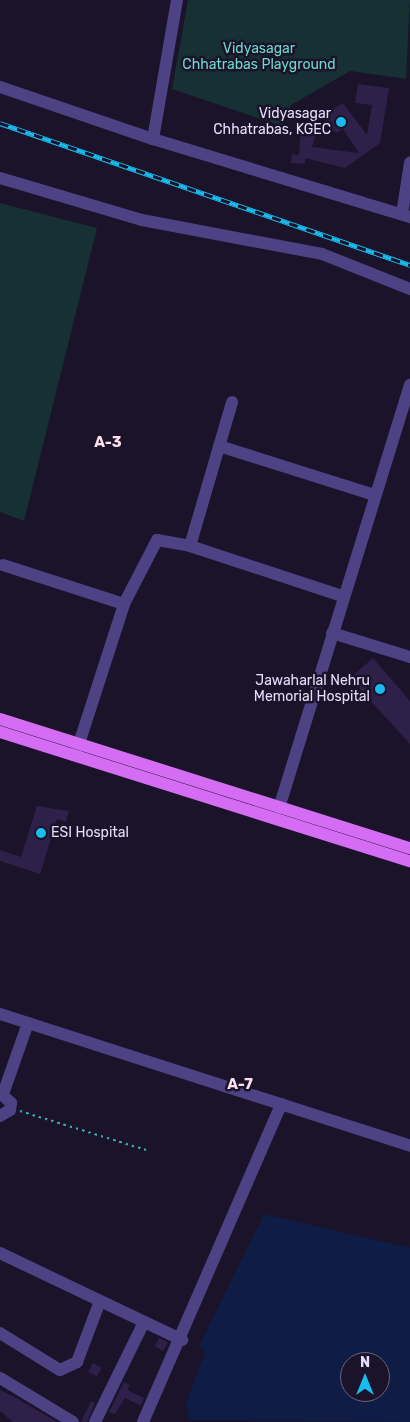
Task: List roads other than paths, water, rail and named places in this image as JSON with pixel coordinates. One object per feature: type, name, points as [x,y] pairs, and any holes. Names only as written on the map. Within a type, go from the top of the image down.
[{"type":"main road","points":[[0,719],[78,750],[410,861]]},
{"type":"main road","points":[[0,732],[78,750],[410,848]]},
{"type":"street","points":[[153,139],[176,0]]},
{"type":"street","points":[[0,87],[153,139],[406,216],[410,163]]},
{"type":"street","points":[[0,178],[142,220],[322,254],[410,289]]},
{"type":"street","points":[[279,808],[342,596],[410,385]]},
{"type":"street","points":[[190,546],[232,402]]},
{"type":"street","points":[[219,446],[374,495]]},
{"type":"street","points":[[78,750],[124,604],[156,540],[190,546],[342,596]]},
{"type":"street","points":[[3,566],[124,604]]},
{"type":"street","points":[[332,633],[410,657]]},
{"type":"street","points":[[0,1014],[410,1146]]},
{"type":"street","points":[[0,1116],[11,1108],[2,1094],[28,1023]]},
{"type":"street","points":[[143,1422],[182,1340],[281,1104]]},
{"type":"street","points":[[0,1253],[182,1340]]},
{"type":"street","points":[[0,1332],[60,1370],[77,1362],[100,1301]]},
{"type":"street","points":[[95,1422],[144,1322]]},
{"type":"street","points":[[0,1378],[73,1422]]},
{"type":"water","points":[[264,1214],[410,1248],[410,1422],[189,1420],[186,1403],[205,1353],[199,1346]]},
{"type":"railway","points":[[0,123],[410,265]]},
{"type":"place","name":"Vidyasagar Chhatrabas, KGEC","points":[[341,122]]},
{"type":"place","name":"Jawaharlal Nehru Memorial Hospital","points":[[380,689]]},
{"type":"place","name":"ESI Hospital","points":[[41,833]]},
{"type":"district","name":"A-3","points":[[108,443]]},
{"type":"district","name":"A-7","points":[[240,1085]]},
{"type":"park label","name":"Vidyasagar Chhatrabas Playground","points":[[259,58]]}]
